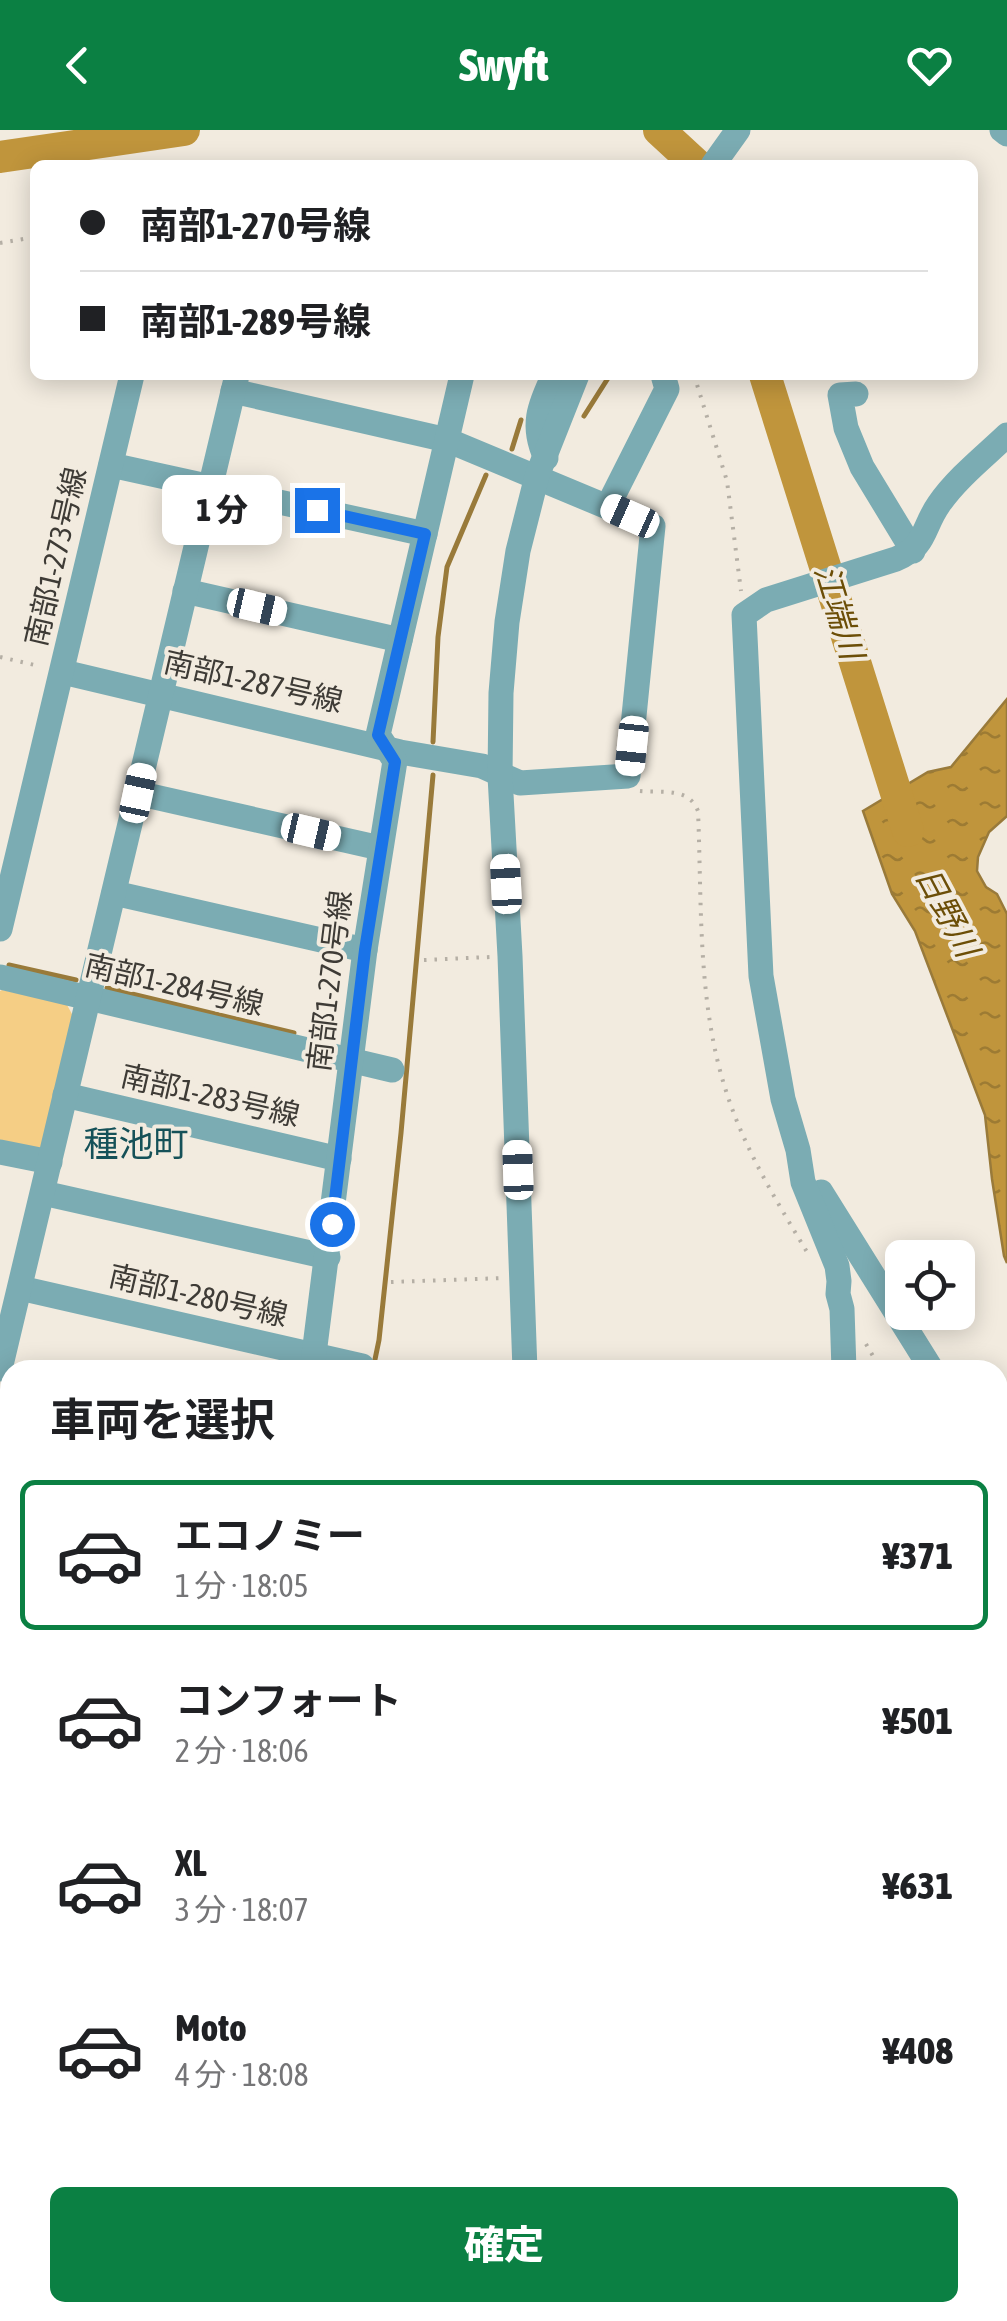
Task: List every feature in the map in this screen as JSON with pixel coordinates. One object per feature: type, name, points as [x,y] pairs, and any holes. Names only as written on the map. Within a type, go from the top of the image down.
[{"type":"street","points":[[717,160],[738,130]]},
{"type":"street","name":"南部1-273号線","points":[[0,930],[131,380]]},
{"type":"street","name":"南部1-270号線","points":[[314,1360],[365,950],[395,762],[378,735],[461,380]]},
{"type":"street","points":[[541,467],[536,437],[542,401],[552,380]]},
{"type":"street","points":[[526,1360],[500,776],[501,693],[518,551],[541,467],[575,380]]},
{"type":"street","points":[[608,506],[667,390],[664,380]]},
{"type":"street","points":[[2,1360],[235,383],[541,467],[608,506],[653,526],[628,776]]},
{"type":"street","points":[[856,394],[840,395],[846,428],[902,555]]},
{"type":"street","points":[[844,1360],[840,1281],[803,1182],[783,1099],[762,976],[755,608],[902,555],[929,526],[938,505],[1007,434]]},
{"type":"street","points":[[110,464],[425,534]]},
{"type":"street","points":[[185,591],[400,640]]},
{"type":"street","name":"南部1-287号線","points":[[62,672],[385,748],[482,766],[520,783],[628,776]]},
{"type":"street","points":[[138,793],[380,848]]},
{"type":"street","points":[[114,892],[365,950]]},
{"type":"street","name":"南部1-284号線","points":[[0,977],[392,1070]]},
{"type":"street","name":"南部1-283号線","points":[[66,1096],[340,1159]]},
{"type":"street","points":[[798,1150],[831,1212],[926,1360]]},
{"type":"street","points":[[0,1152],[50,1162]]},
{"type":"street","points":[[43,1193],[328,1257]]},
{"type":"street","name":"南部1-280号線","points":[[20,1288],[302,1360]]},
{"type":"path","points":[[0,242],[30,238]]},
{"type":"path","points":[[696,380],[727,481],[755,608]]},
{"type":"path","points":[[0,657],[62,672]]},
{"type":"path","points":[[628,776],[631,787],[640,792],[687,795],[698,812],[705,988],[726,1094],[770,1191],[810,1258]]},
{"type":"path","points":[[424,960],[510,956]]},
{"type":"path","points":[[391,1282],[523,1277]]},
{"type":"path","points":[[842,1310],[874,1360]]},
{"type":"shaded area","points":[[2,990],[66,1003],[73,1016],[43,1147],[32,1154],[0,1147]]},
{"type":"water","name":"日野川","points":[[1007,699],[1007,816],[989,832],[978,857],[977,871],[986,887],[997,894],[1007,914],[1007,1263],[985,1115],[915,931],[892,894],[863,811],[928,772],[951,767]]},
{"type":"waterway","name":"江端川","points":[[0,157],[184,130]]},
{"type":"waterway","name":"江端川","points":[[659,130],[692,160]]},
{"type":"waterway","points":[[584,416],[607,380]]},
{"type":"waterway","name":"江端川","points":[[767,380],[908,831]]},
{"type":"waterway","points":[[512,449],[521,420]]},
{"type":"waterway","points":[[433,742],[438,637],[447,567],[486,475]]},
{"type":"waterway","points":[[375,1360],[401,1133],[433,775]]},
{"type":"waterway","points":[[9,965],[76,980]]},
{"type":"waterway","points":[[107,988],[294,1033]]},
{"type":"district","name":"種池町","points":[[136,1144]]},
{"type":"route","points":[[317,510],[425,534],[378,735],[395,762],[365,950],[332,1224]]}]
